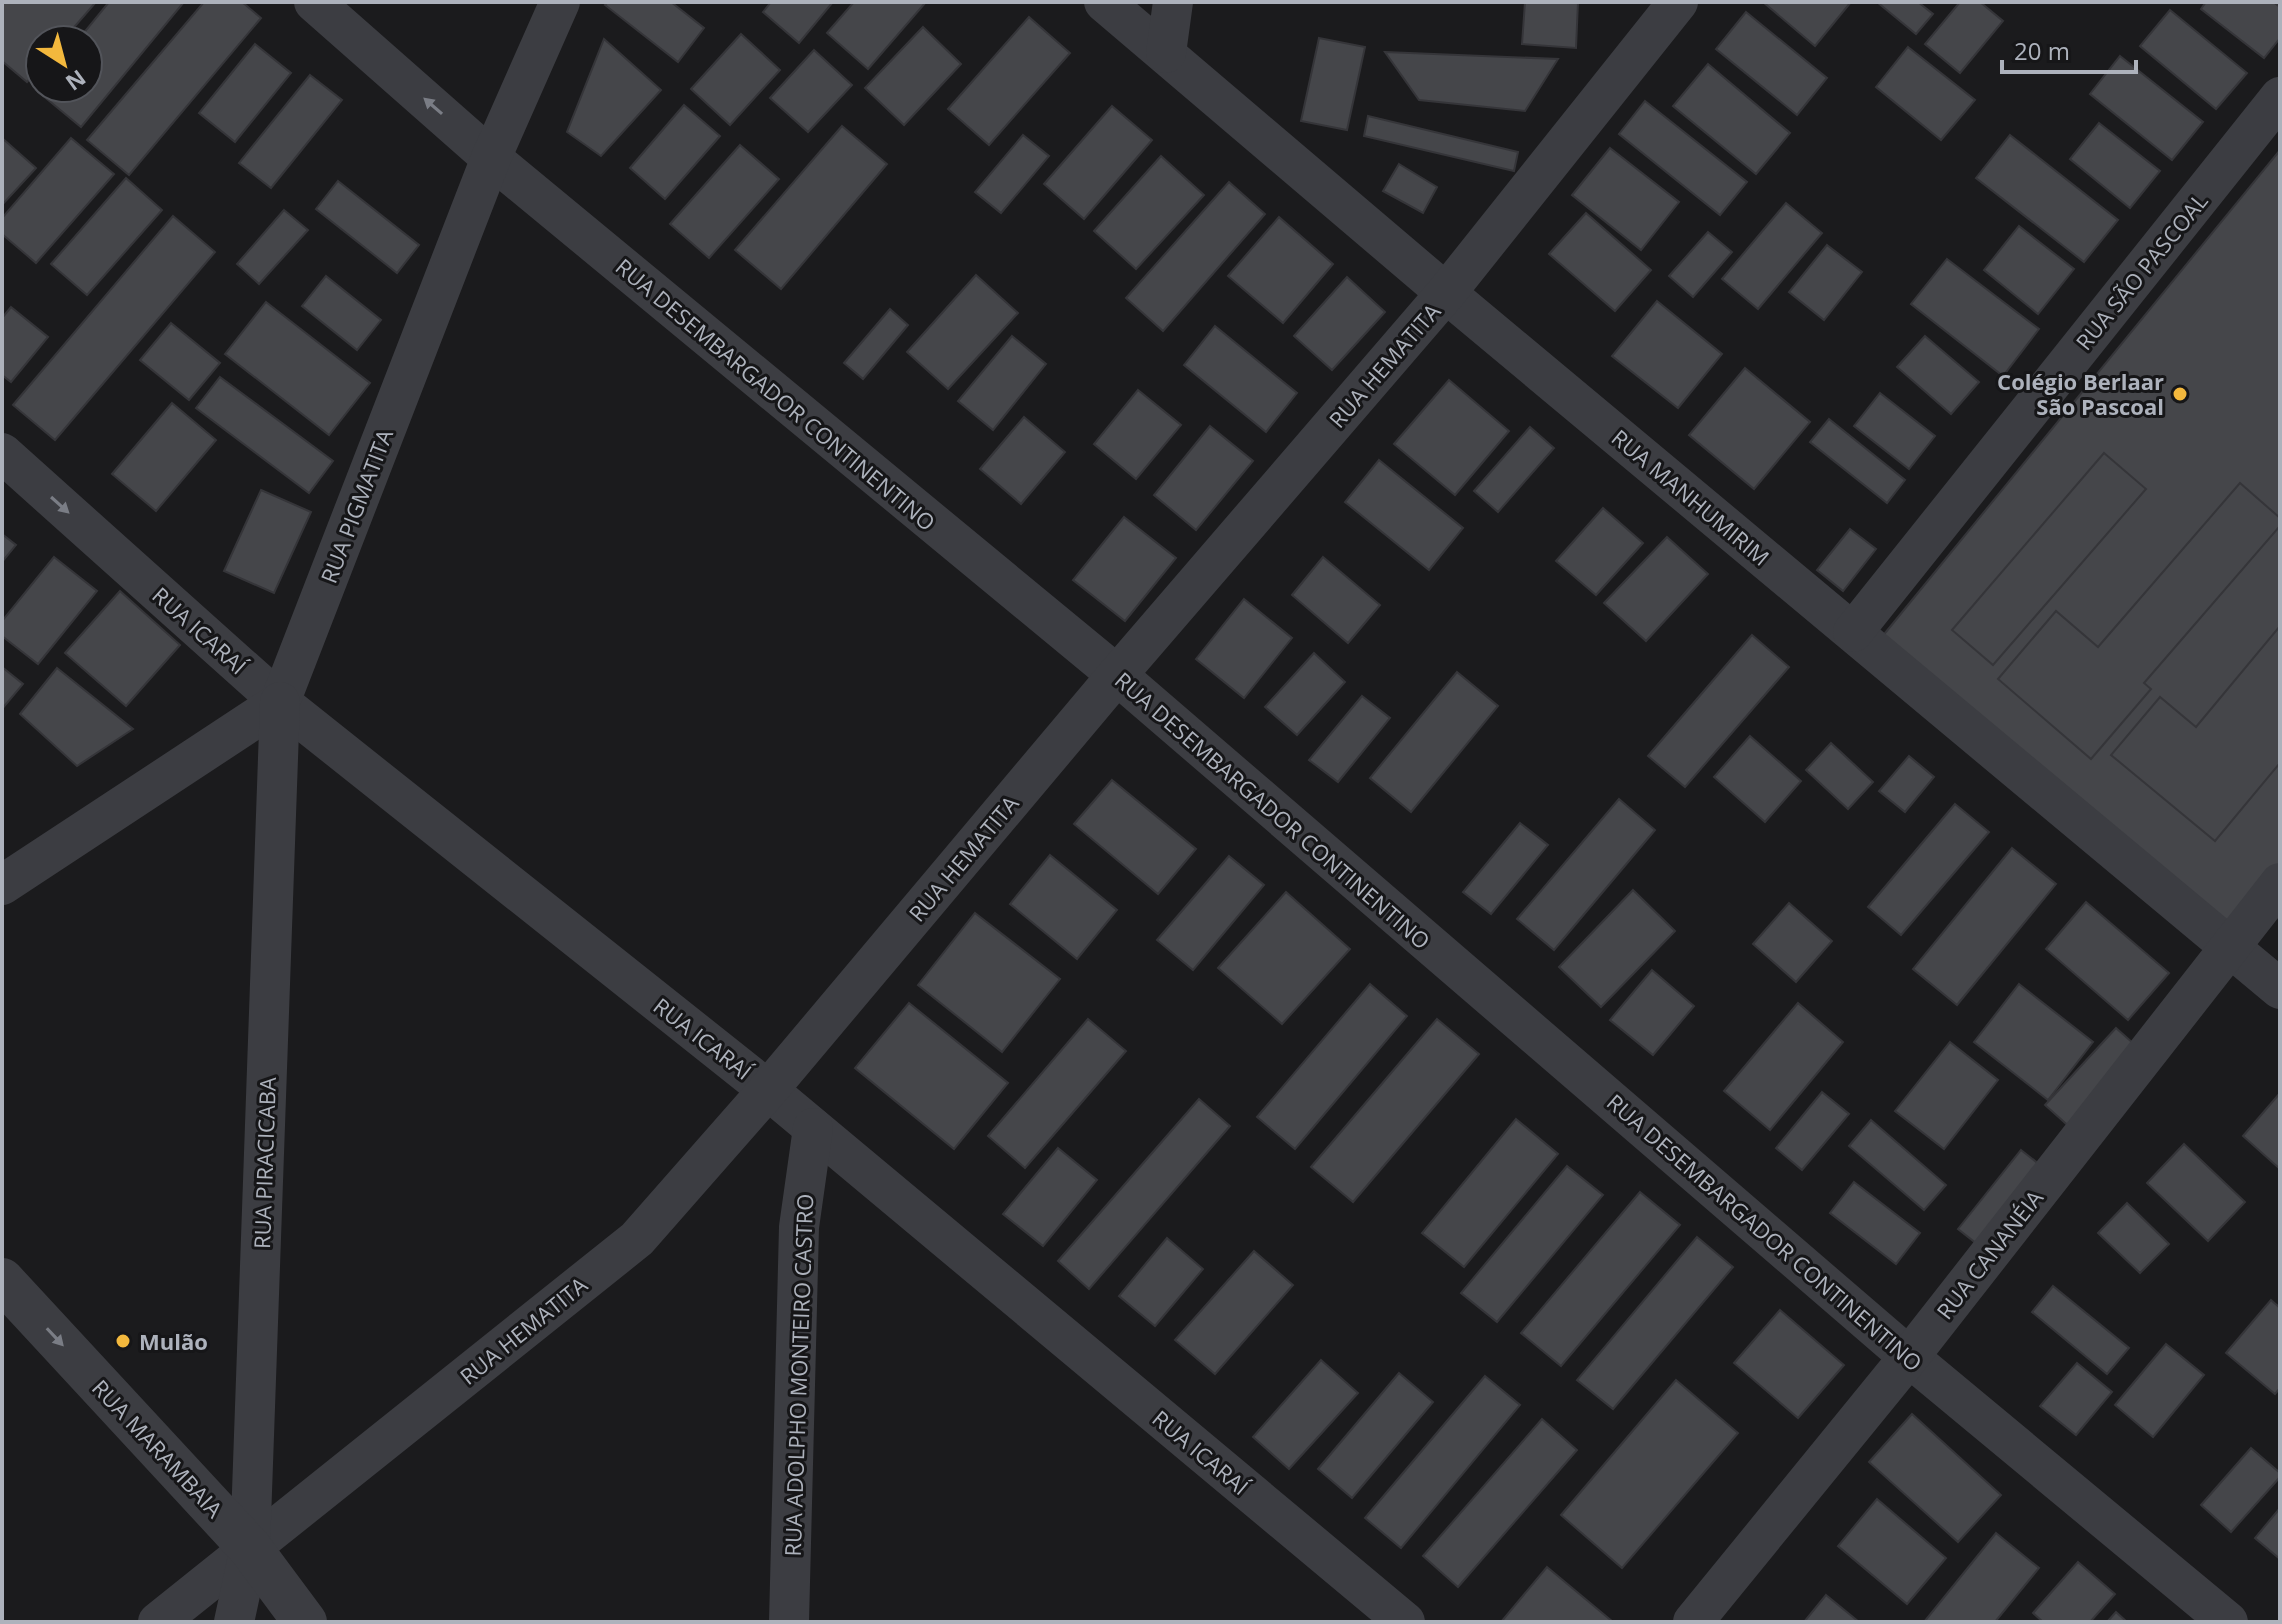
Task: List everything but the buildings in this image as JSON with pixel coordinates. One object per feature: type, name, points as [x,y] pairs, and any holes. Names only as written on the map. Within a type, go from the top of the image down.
[{"type":"street","name":"RUA DESEMBARGADOR CONTINENTINO","points":[[314,2],[491,158],[1117,675],[1909,1357],[2228,1622]]},
{"type":"street","name":"RUA PIGMATITA","points":[[280,702],[491,158],[560,2]]},
{"type":"street","name":"RUA MANHUMIRIM","points":[[1104,2],[1446,293],[2280,989]]},
{"type":"street","points":[[1166,53],[1173,2]]},
{"type":"street","name":"RUA HEMATITA","points":[[158,1622],[637,1239],[768,1090],[1117,675],[1446,293],[1663,12]]},
{"type":"street","name":"RUA SÃO PASCOAL","points":[[1853,632],[2280,97]]},
{"type":"street","name":"RUA ICARAÍ","points":[[2,453],[280,702],[768,1090],[1405,1622]]},
{"type":"street","points":[[2,885],[280,702]]},
{"type":"street","name":"RUA PIRACICABA","points":[[234,1622],[250,1548],[280,702]]},
{"type":"street","name":"RUA CANANÉIA","points":[[1693,1622],[1909,1357],[2280,883]]},
{"type":"street","name":"RUA ADOLPHO MONTEIRO CASTRO","points":[[789,1622],[799,1227],[813,1128]]},
{"type":"street","name":"RUA MARAMBAIA","points":[[2,1280],[250,1548],[305,1622]]},
{"type":"place","name":"Colégio Berlaar São Pascoal","points":[[2180,394]]},
{"type":"place","name":"Mulão","points":[[123,1341]]}]
